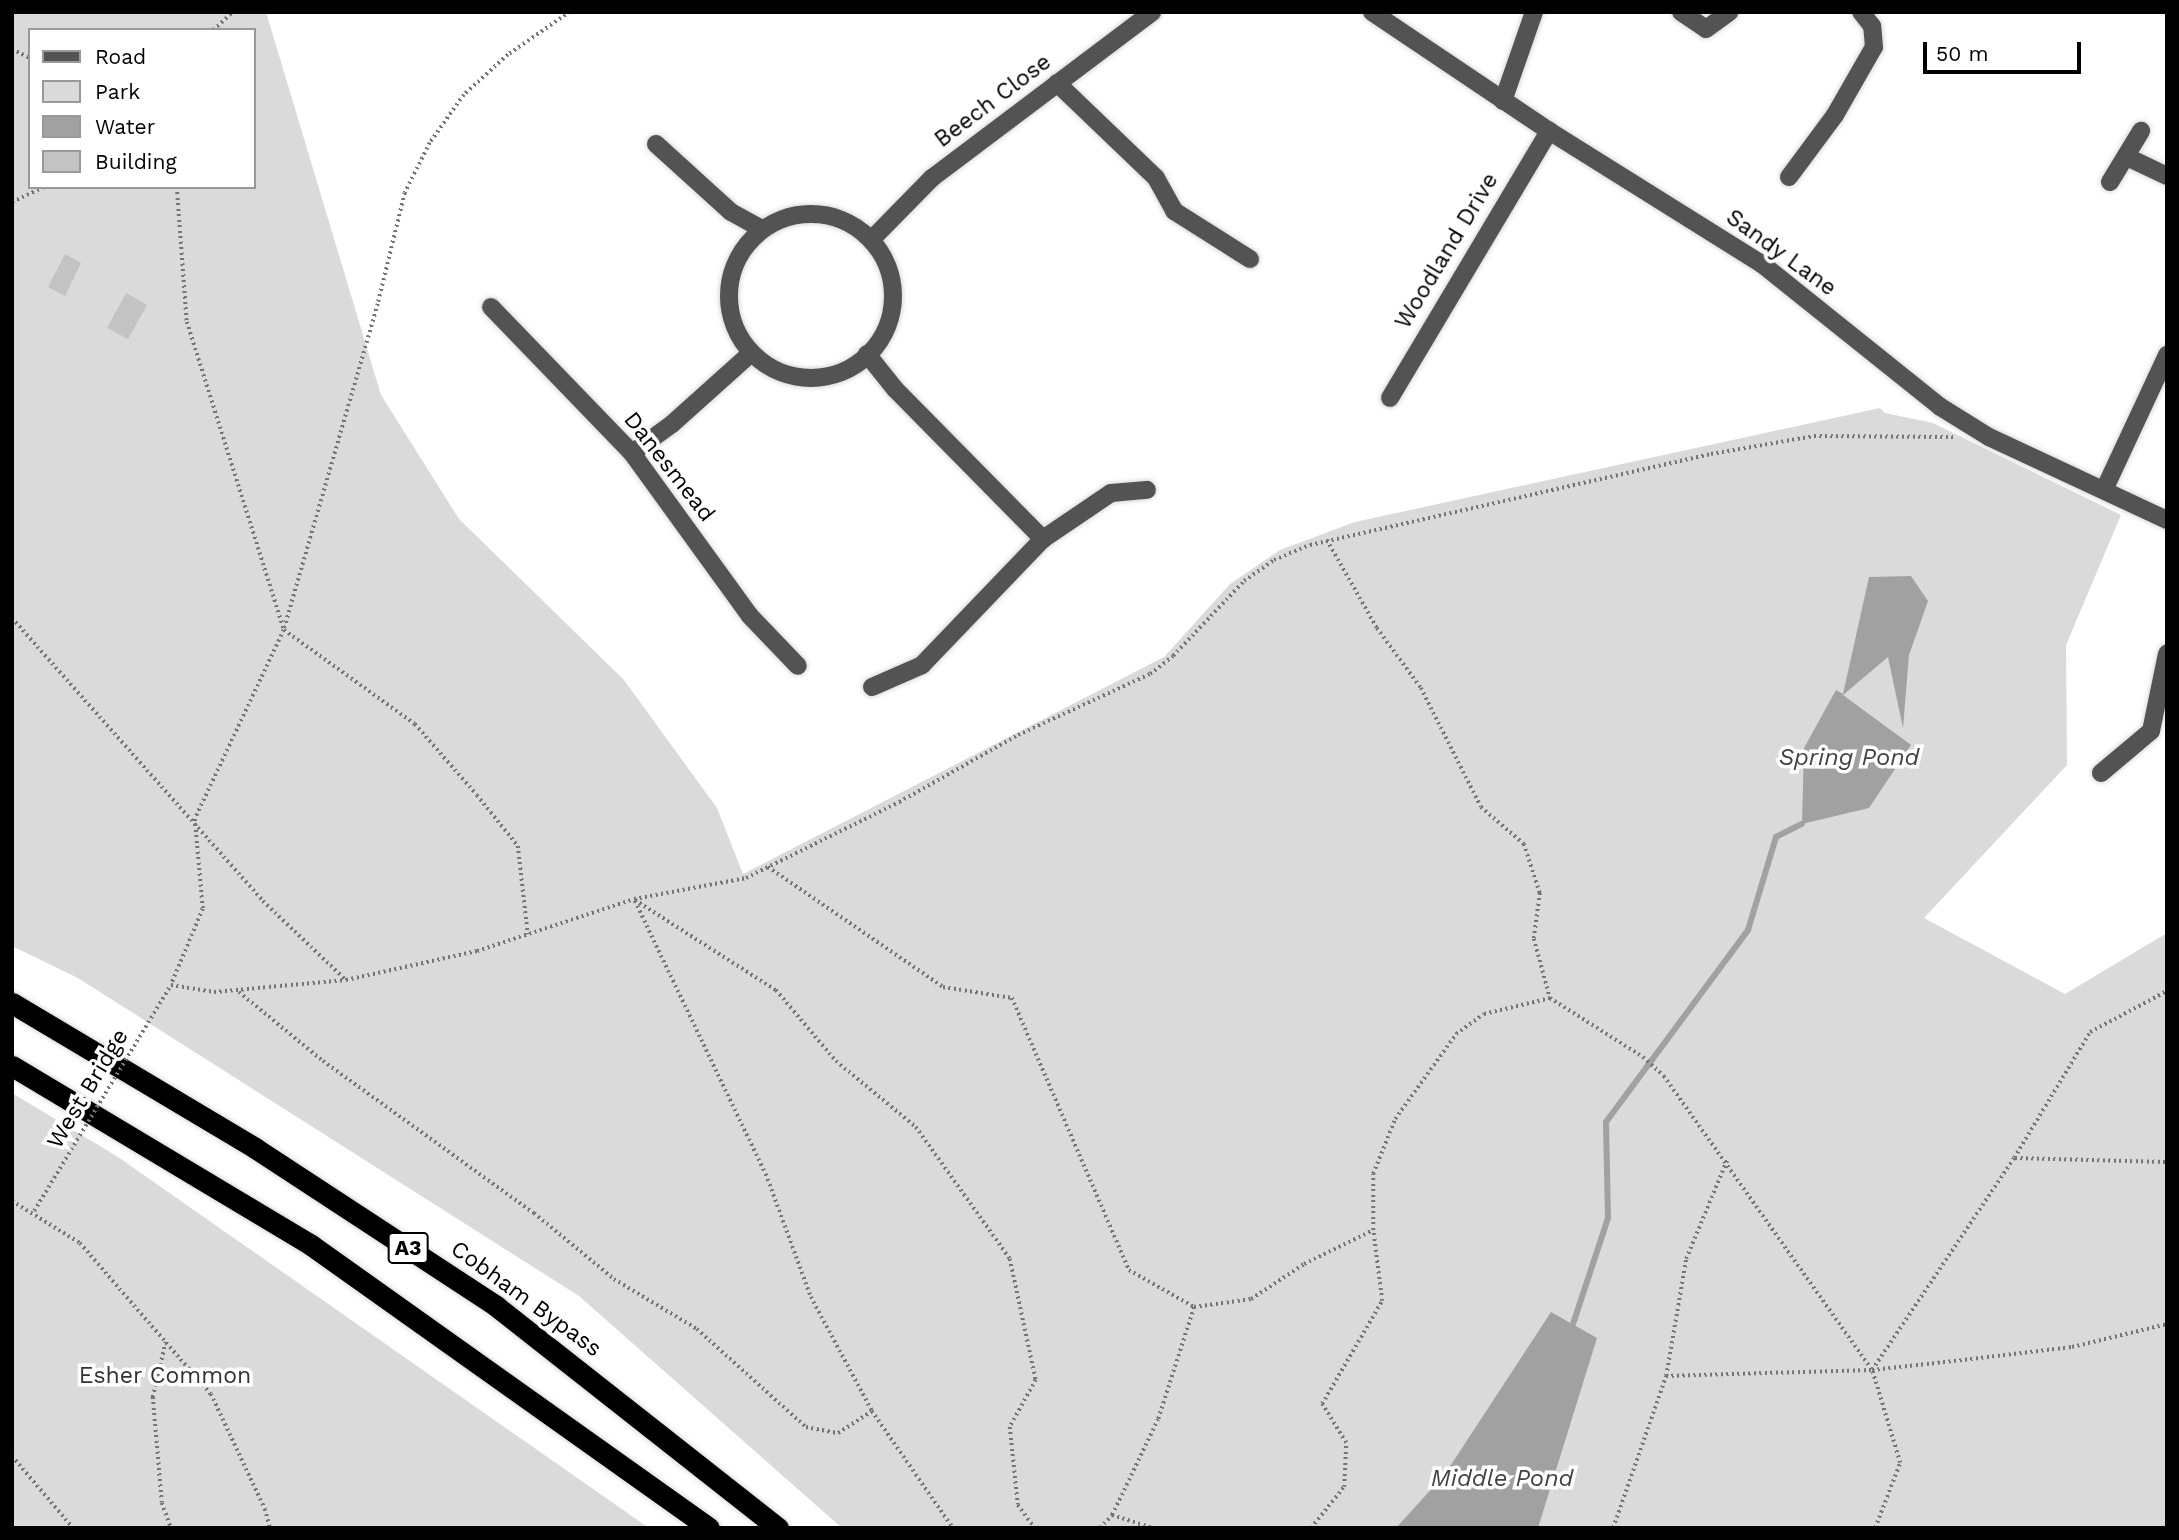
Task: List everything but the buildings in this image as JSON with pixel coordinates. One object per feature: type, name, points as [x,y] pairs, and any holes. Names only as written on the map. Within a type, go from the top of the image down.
[{"type":"highway","name":"Cobham Bypass","points":[[12,1003],[255,1148],[496,1306],[778,1528]]},
{"type":"highway","name":"A3","points":[[12,1066],[311,1245],[709,1528]]},
{"type":"street","name":"Beech Close","points":[[872,239],[932,178],[1152,12]]},
{"type":"street","name":"Sandy Lane","points":[[1372,12],[1549,131],[1762,264],[1900,377],[1989,437],[2105,488],[2167,520]]},
{"type":"street","points":[[1503,101],[1534,12]]},
{"type":"street","points":[[1681,12],[1706,29],[1729,12]]},
{"type":"street","points":[[1789,177],[1835,115],[1874,47],[1871,26],[1861,12]]},
{"type":"street","points":[[1056,83],[1156,178],[1174,211],[1250,259]]},
{"type":"street","name":"Woodland Drive","points":[[1390,398],[1471,255],[1549,131]]},
{"type":"street","points":[[2110,182],[2141,131]]},
{"type":"street","points":[[656,144],[731,212],[762,229]]},
{"type":"street","points":[[2127,157],[2167,176]]},
{"type":"street","points":[[805,213],[846,220],[872,239],[888,264],[893,313],[883,338],[853,368],[815,379],[778,372],[751,353],[731,316],[728,299],[738,257],[762,229],[805,213]]},
{"type":"street","name":"Danesmead","points":[[491,307],[632,453],[750,616],[798,666]]},
{"type":"street","points":[[632,453],[672,424],[751,353]]},
{"type":"street","points":[[867,354],[895,389],[1043,539]]},
{"type":"street","points":[[2105,488],[2167,355]]},
{"type":"street","points":[[872,687],[922,665],[1043,539],[1111,493],[1147,490]]},
{"type":"street","points":[[2101,773],[2151,731],[2167,653]]},
{"type":"path","points":[[215,28],[233,12]]},
{"type":"path","points":[[195,819],[284,630],[378,304],[405,193],[430,143],[464,94],[508,54],[570,12]]},
{"type":"path","points":[[12,49],[28,57]]},
{"type":"path","points":[[12,202],[40,189]]},
{"type":"path","points":[[177,189],[187,322],[284,630],[415,724],[477,794],[518,846],[528,934]]},
{"type":"path","points":[[171,985],[237,991],[346,980],[477,951],[634,899],[746,878],[1018,735],[1150,674],[1173,656],[1244,581],[1274,561],[1327,540],[1711,454],[1814,436],[1989,437]]},
{"type":"path","points":[[1327,540],[1377,628],[1421,688],[1481,807],[1524,844],[1539,893],[1534,939],[1550,998],[1643,1057],[1664,1076],[1727,1160],[1834,1321],[1872,1370],[1900,1463],[1875,1528]]},
{"type":"path","points":[[12,618],[195,819],[263,901],[346,980]]},
{"type":"path","name":"West Bridge","points":[[34,1211],[171,985],[203,909],[195,819]]},
{"type":"path","points":[[768,867],[943,987],[1012,998],[1129,1270],[1194,1307],[1251,1299],[1304,1264],[1373,1230]]},
{"type":"path","points":[[634,899],[766,1174],[811,1297],[872,1411],[953,1528]]},
{"type":"path","points":[[634,899],[776,990],[836,1061],[916,1127],[1010,1259],[1036,1380],[1010,1427],[1018,1505],[1035,1528]]},
{"type":"path","points":[[237,991],[323,1061],[534,1213],[614,1279],[697,1329],[806,1427],[838,1433],[872,1411]]},
{"type":"path","points":[[1872,1370],[2014,1158],[2090,1032],[2167,991]]},
{"type":"path","points":[[1311,1528],[1344,1487],[1346,1443],[1322,1404],[1382,1301],[1373,1230],[1373,1174],[1395,1119],[1456,1034],[1484,1014],[1550,998]]},
{"type":"path","points":[[2014,1158],[2167,1162]]},
{"type":"path","points":[[1613,1528],[1666,1376],[1686,1259],[1727,1160]]},
{"type":"path","points":[[12,1201],[34,1211],[80,1243],[211,1394],[265,1509],[270,1528]]},
{"type":"path","points":[[1100,1528],[1112,1515],[1158,1419],[1194,1307]]},
{"type":"path","points":[[1666,1376],[1872,1370],[2072,1347],[2167,1324]]},
{"type":"path","points":[[166,1342],[153,1397],[162,1503],[171,1528]]},
{"type":"path","points":[[12,1455],[73,1528]]},
{"type":"path","points":[[1112,1515],[1153,1528]]},
{"type":"green space","points":[[12,12],[266,12],[381,395],[459,519],[624,680],[717,808],[743,874],[1164,657],[1230,584],[1280,550],[1355,522],[1880,408],[1885,413],[1933,423],[2121,515],[2066,645],[2067,765],[1924,918],[2065,994],[2167,933],[2167,1528],[842,1528],[579,1296],[78,978],[12,946]]},
{"type":"green space","name":"Esher Common","points":[[12,1093],[118,1157],[649,1528],[12,1528]]},
{"type":"water","name":"Spring Pond","points":[[1911,576],[1928,601],[1909,655],[1903,728],[1888,657],[1843,695],[1911,745],[1869,808],[1802,824],[1804,748],[1836,690],[1843,694],[1869,577]]},
{"type":"water","name":"Middle Pond","points":[[1551,1312],[1597,1338],[1538,1528],[1396,1528],[1445,1474]]},
{"type":"waterway","points":[[1573,1324],[1608,1218],[1606,1122],[1748,930],[1776,837],[1802,824]]}]
